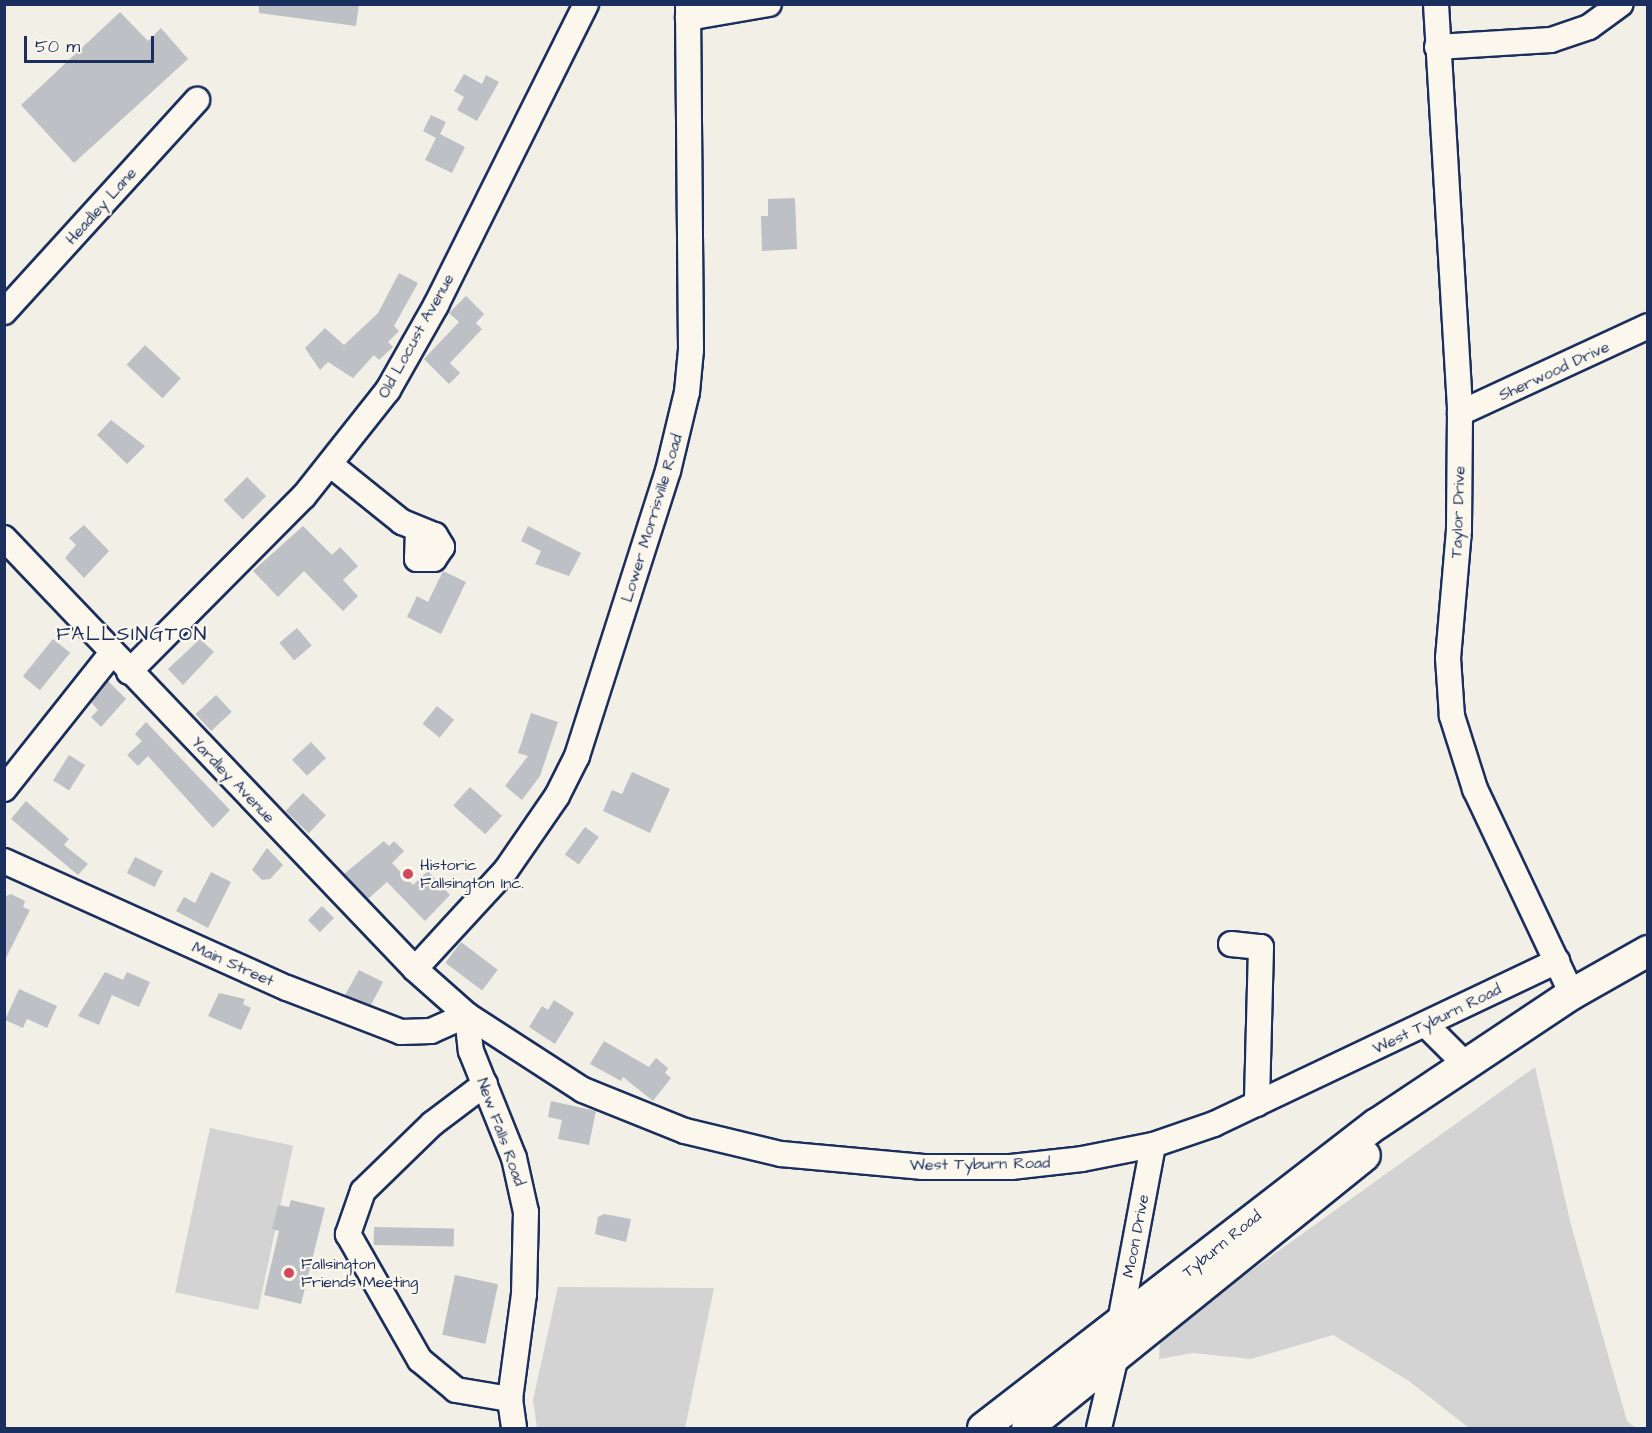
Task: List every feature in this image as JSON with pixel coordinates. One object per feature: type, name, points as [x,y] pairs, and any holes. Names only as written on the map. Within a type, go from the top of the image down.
[{"type":"main road","name":"Tyburn Road","points":[[1027,1428],[1117,1342],[1309,1174],[1572,994],[1647,951]]},
{"type":"main road","name":"Tyburn Road","points":[[983,1428],[1117,1342]]},
{"type":"street","name":"Old Locust Avenue","points":[[129,672],[331,465],[388,390],[436,305],[586,4]]},
{"type":"street","points":[[688,11],[769,4]]},
{"type":"street","name":"Taylor Drive","points":[[1436,4],[1460,413],[1459,530],[1448,658],[1452,716],[1475,789],[1572,994]]},
{"type":"street","points":[[1437,47],[1551,40],[1588,27],[1621,4]]},
{"type":"street","name":"Lower Morrisville Road","points":[[415,969],[506,870],[557,796],[577,756],[668,471],[687,392],[691,350],[688,11]]},
{"type":"street","name":"Headley Lane","points":[[4,312],[197,100]]},
{"type":"street","name":"Sherwood Drive","points":[[1460,413],[1647,326]]},
{"type":"street","points":[[331,465],[418,530]]},
{"type":"street","name":"Yardley Avenue","points":[[4,538],[111,654],[415,969],[467,1015]]},
{"type":"street","points":[[4,789],[111,654]]},
{"type":"street","name":"Main Street","points":[[4,861],[287,988],[401,1032],[431,1031],[467,1015]]},
{"type":"street","points":[[1231,944],[1261,947],[1257,1104]]},
{"type":"street","name":"West Tyburn Road","points":[[467,1015],[583,1090],[685,1131],[763,1150],[963,1168],[1052,1164],[1153,1145],[1257,1104],[1557,961]]},
{"type":"street","name":"New Falls Road","points":[[467,1015],[471,1051],[523,1186],[528,1240],[510,1399],[514,1428]]},
{"type":"street","points":[[1426,1025],[1466,1065]]},
{"type":"street","points":[[485,1084],[432,1124],[363,1191],[348,1234],[420,1360],[456,1390],[510,1399]]},
{"type":"street","name":"Moon Drive","points":[[1100,1428],[1153,1145]]},
{"type":"shaded area","points":[[1535,1067],[1571,1225],[1627,1421],[1636,1428],[1469,1428],[1409,1381],[1333,1335],[1251,1359],[1193,1353],[1159,1359],[1160,1336]]},
{"type":"shaded area","points":[[210,1128],[293,1146],[258,1310],[175,1292]]},
{"type":"shaded area","points":[[558,1287],[714,1288],[685,1428],[537,1428],[533,1400]]},
{"type":"building","points":[[259,4],[359,4],[356,26],[259,13]]},
{"type":"building","points":[[120,12],[148,41],[161,28],[188,59],[74,163],[21,105]]},
{"type":"building","points":[[464,74],[482,84],[486,75],[499,82],[477,121],[457,110],[464,97],[454,91]]},
{"type":"building","points":[[431,115],[446,122],[440,134],[465,147],[452,173],[425,160],[436,138],[423,131]]},
{"type":"building","points":[[795,198],[797,249],[762,251],[761,216],[768,216],[768,199]]},
{"type":"building","points":[[399,273],[418,283],[394,326],[399,331],[388,342],[393,347],[379,360],[374,355],[353,378],[328,362],[320,370],[305,348],[325,328],[344,345],[378,313]]},
{"type":"building","points":[[466,296],[484,314],[476,323],[482,329],[450,363],[460,373],[449,384],[424,359],[459,322],[449,313]]},
{"type":"building","points":[[145,345],[181,378],[162,398],[127,365]]},
{"type":"building","points":[[111,420],[145,446],[127,464],[97,435]]},
{"type":"building","points":[[247,477],[266,496],[243,519],[224,500]]},
{"type":"building","points":[[84,525],[109,551],[84,578],[65,558],[76,545],[69,538]]},
{"type":"building","points":[[303,526],[332,555],[340,547],[358,566],[343,580],[358,596],[343,611],[304,571],[278,597],[253,571]]},
{"type":"building","points":[[528,526],[581,553],[569,576],[535,564],[541,551],[521,541]]},
{"type":"building","points":[[443,571],[466,582],[441,634],[407,617],[417,596],[428,602]]},
{"type":"building","points":[[297,628],[312,646],[294,660],[279,643]]},
{"type":"building","points":[[53,639],[70,653],[40,690],[23,676]]},
{"type":"building","points":[[200,639],[214,652],[183,685],[168,669]]},
{"type":"building","points":[[108,681],[126,699],[101,727],[91,717],[98,710],[91,702]]},
{"type":"building","points":[[216,695],[232,712],[211,731],[196,714]]},
{"type":"building","points":[[437,706],[454,720],[440,738],[423,724]]},
{"type":"building","points":[[531,713],[558,722],[540,776],[522,800],[505,786],[528,756],[518,753]]},
{"type":"building","points":[[146,722],[230,810],[213,828],[148,756],[138,766],[127,755],[142,741],[135,734]]},
{"type":"building","points":[[311,742],[326,758],[307,776],[292,760]]},
{"type":"building","points":[[69,755],[85,765],[69,791],[53,780]]},
{"type":"building","points":[[632,772],[670,789],[650,833],[603,811],[612,790],[622,794]]},
{"type":"building","points":[[470,787],[502,816],[485,834],[453,806]]},
{"type":"building","points":[[303,793],[326,815],[309,833],[286,811]]},
{"type":"building","points":[[26,801],[69,839],[64,845],[88,864],[78,875],[11,819]]},
{"type":"building","points":[[585,827],[599,837],[579,864],[565,855]]},
{"type":"building","points":[[384,841],[389,846],[394,841],[404,851],[392,863],[413,885],[428,871],[450,895],[425,921],[387,882],[368,899],[344,874]]},
{"type":"building","points":[[267,848],[283,865],[270,879],[262,880],[252,870]]},
{"type":"building","points":[[135,857],[163,871],[154,887],[127,873]]},
{"type":"building","points":[[211,872],[231,882],[208,928],[176,911],[184,897],[195,903]]},
{"type":"building","points":[[11,894],[25,901],[23,907],[30,910],[4,962],[4,897]]},
{"type":"building","points":[[322,906],[334,918],[320,932],[308,920]]},
{"type":"building","points":[[461,942],[498,970],[482,990],[445,963]]},
{"type":"building","points":[[359,970],[383,982],[371,1005],[345,995]]},
{"type":"building","points":[[105,972],[123,980],[127,972],[150,982],[139,1007],[112,995],[99,1025],[78,1016]]},
{"type":"building","points":[[19,989],[57,1006],[47,1028],[27,1019],[23,1028],[5,1020]]},
{"type":"building","points":[[219,993],[245,999],[243,1004],[251,1008],[241,1030],[208,1016]]},
{"type":"building","points":[[554,1000],[574,1013],[555,1044],[529,1027],[542,1006],[548,1010]]},
{"type":"building","points":[[604,1041],[649,1067],[656,1058],[668,1068],[665,1073],[671,1078],[653,1101],[623,1077],[621,1081],[590,1064]]},
{"type":"building","points":[[551,1101],[596,1111],[589,1145],[558,1139],[562,1120],[548,1117]]},
{"type":"building","name":"Fallsington Friends Meeting","points":[[291,1200],[325,1208],[301,1304],[264,1295],[279,1231],[272,1229],[278,1205],[289,1207]]},
{"type":"building","points":[[604,1214],[631,1219],[626,1242],[595,1234],[598,1217]]},
{"type":"building","points":[[374,1227],[454,1228],[454,1246],[374,1245]]},
{"type":"building","points":[[455,1275],[498,1284],[485,1344],[442,1335]]},
{"type":"place","name":"Historic Fallsington Inc.","points":[[408,874]]},
{"type":"place","name":"Fallsington Friends Meeting","points":[[289,1273]]},
{"type":"district","name":"FALLSINGTON","points":[[132,634]]}]
